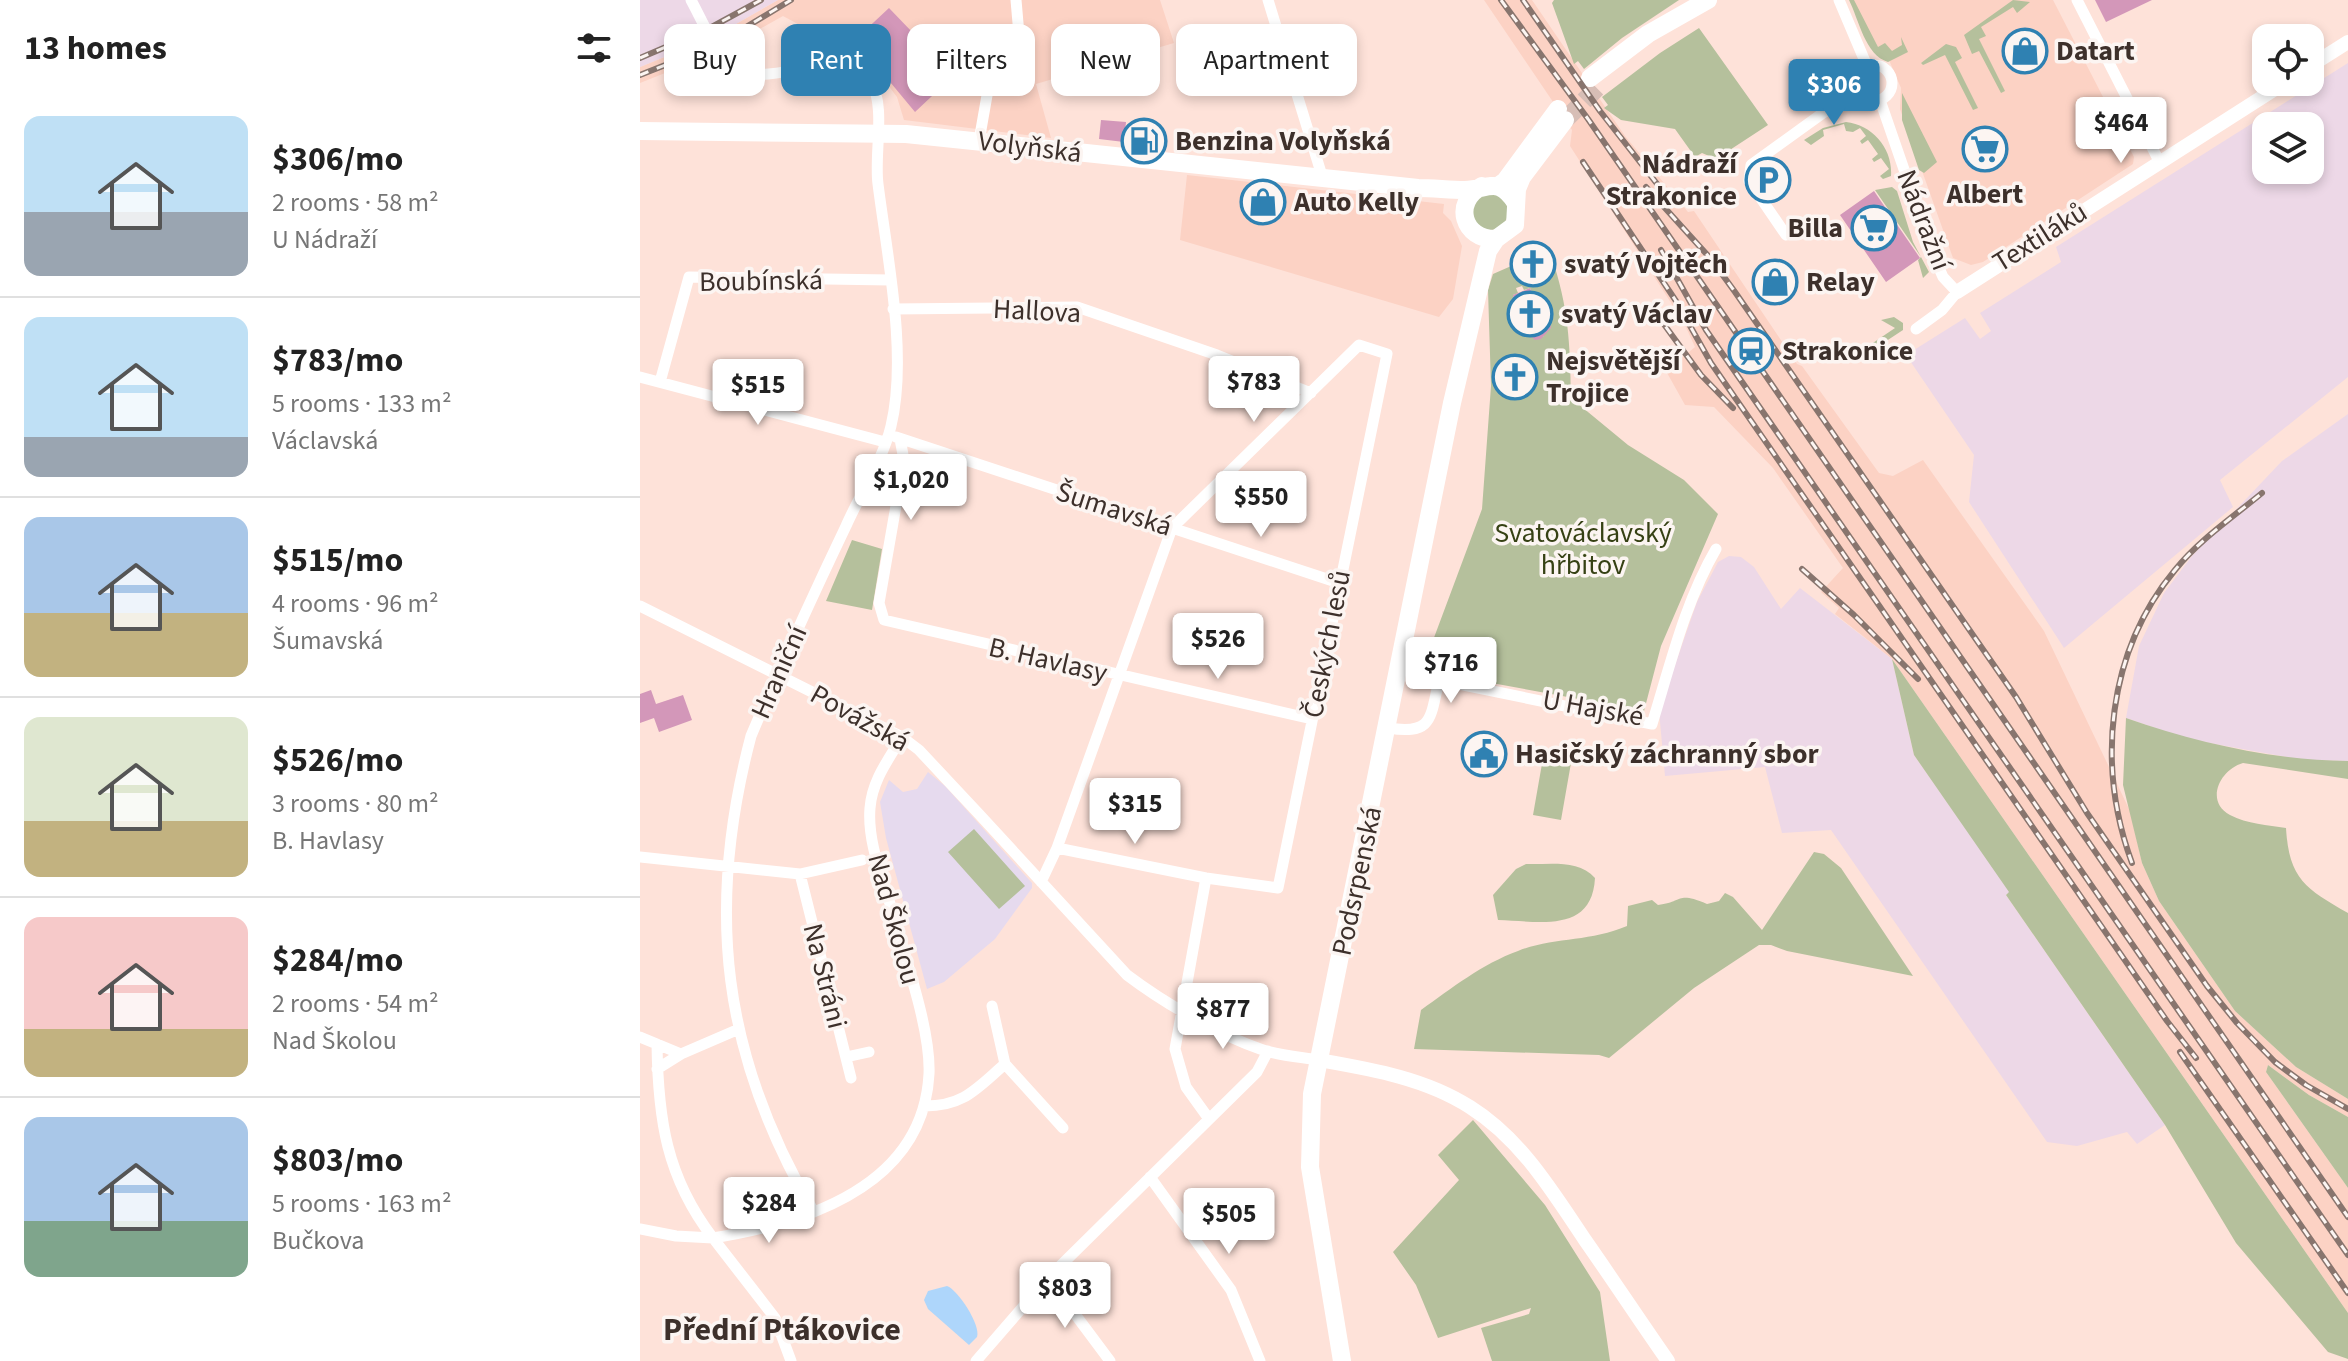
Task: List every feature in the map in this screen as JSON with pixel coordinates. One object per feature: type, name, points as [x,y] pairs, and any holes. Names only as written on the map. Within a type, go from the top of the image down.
[{"type":"main road","points":[[1593,83],[1648,34],[1677,15],[1704,3]]},
{"type":"main road","name":"Podsrpenská","points":[[1452,403],[1488,251],[1496,239],[1515,225],[1522,177],[1561,114],[1505,181],[1468,197],[1464,213]]},
{"type":"main road","name":"Volyňská","points":[[640,131],[879,132],[1418,188],[1466,190],[1490,186]]},
{"type":"main road","points":[[1490,186],[1509,192],[1516,203]]},
{"type":"main road","name":"Volyňská","points":[[1418,188],[1454,197],[1464,213]]},
{"type":"main road","points":[[1464,213],[1466,223],[1476,235],[1496,239]]},
{"type":"main road","name":"Podsrpenská","points":[[1342,1361],[1310,1167],[1310,1110],[1452,403],[1475,259],[1476,235]]},
{"type":"street","name":"Hraniční","points":[[691,0],[724,58],[743,72],[756,75],[833,65],[857,70],[875,91],[879,132],[875,162],[890,280],[896,363],[891,439],[777,674],[751,736],[737,790],[726,865],[728,957],[739,1029],[765,1116],[814,1212]]},
{"type":"street","points":[[979,141],[992,67],[1020,46],[1016,0]]},
{"type":"street","points":[[1268,0],[1323,179]]},
{"type":"street","name":"Nádražní","points":[[1839,0],[1867,66],[1881,66],[1892,76],[1891,90],[1880,100],[1935,259],[1943,277],[1957,292]]},
{"type":"street","points":[[2077,0],[2160,163]]},
{"type":"street","points":[[2324,57],[2348,42]]},
{"type":"street","points":[[1867,66],[1857,78],[1859,92],[1869,101],[1880,100]]},
{"type":"street","points":[[1786,235],[1751,185],[1748,176],[1751,165],[1823,113],[1859,92]]},
{"type":"street","name":"Textiláků","points":[[1957,292],[2264,96]]},
{"type":"street","name":"Boubínská","points":[[660,382],[689,277],[890,280]]},
{"type":"street","points":[[1916,329],[1942,310],[1957,292]]},
{"type":"street","name":"Hallova","points":[[893,309],[1077,307],[1217,355],[1311,393]]},
{"type":"street","name":"Českých lesů","points":[[1206,878],[1278,888],[1387,354],[1359,345],[1311,393]]},
{"type":"street","name":"Šumavská","points":[[640,377],[891,439],[1339,583]]},
{"type":"street","points":[[1041,882],[1057,848],[1172,528],[1311,393]]},
{"type":"street","name":"Hraniční","points":[[881,616],[879,603],[904,460],[891,439]]},
{"type":"street","name":"U Hajské","points":[[1388,728],[1412,732],[1424,727],[1439,680],[1652,724],[1703,571],[1716,549]]},
{"type":"street","name":"Povážská","points":[[640,606],[902,737],[919,750],[1127,975],[1181,1009],[1268,1051],[1319,1060]]},
{"type":"street","name":"B. Havlasy","points":[[881,616],[889,623],[1312,719]]},
{"type":"street","name":"Nad Školou","points":[[640,1229],[676,1236],[713,1238],[790,1223],[884,1171],[902,1152],[918,1125],[925,1106],[929,1071],[924,1031],[876,856],[869,818],[872,794],[879,775],[902,737]]},
{"type":"street","points":[[1057,848],[1206,878],[1175,1049],[1186,1087],[1209,1119]]},
{"type":"street","points":[[640,857],[800,874],[862,860]]},
{"type":"street","name":"Na Stráni","points":[[800,874],[851,1078]]},
{"type":"street","points":[[992,1006],[1005,1064],[1063,1128]]},
{"type":"street","points":[[657,1069],[681,1054],[739,1029]]},
{"type":"street","points":[[640,1037],[681,1054]]},
{"type":"street","points":[[657,1044],[662,1135],[680,1185],[699,1220],[775,1318],[787,1359]]},
{"type":"street","points":[[976,1361],[1048,1278],[1257,1072],[1268,1051]]},
{"type":"street","points":[[846,1057],[869,1052]]},
{"type":"street","points":[[1319,1060],[1392,1075],[1436,1089],[1468,1105],[1502,1131],[1546,1183],[1668,1361]]},
{"type":"street","points":[[925,1106],[948,1106],[966,1098],[1005,1064]]},
{"type":"street","points":[[1150,1177],[1231,1290],[1260,1361]]},
{"type":"street","points":[[1048,1278],[1110,1361]]},
{"type":"shaded area","points":[[640,0],[778,0],[736,24],[664,24],[664,57],[640,67]]},
{"type":"shaded area","points":[[778,0],[1160,0],[1174,43],[1160,47],[1160,24],[1051,24],[1051,80],[1036,84],[1051,138],[904,120],[897,97],[891,89],[891,24],[798,24],[783,16],[765,26],[736,24]]},
{"type":"shaded area","points":[[1484,0],[1532,0],[1625,136],[1688,212],[1694,211],[1797,364],[1802,366],[1879,473],[1893,476],[1923,460],[2044,631],[2130,811],[2142,863],[2159,901],[2235,1011],[2296,1067],[2348,1099],[2348,1117],[2309,1095],[2268,1065],[2266,1072],[2348,1188],[2348,1313],[1892,659],[1835,614],[1839,608],[1821,592],[1843,568],[1773,468],[1714,407],[1685,405],[1666,371],[1695,347],[1684,323],[1570,146],[1572,130]]},
{"type":"shaded area","points":[[1851,0],[2053,0],[2134,157],[2133,164],[1983,262],[1971,265],[1953,258],[1900,109],[1901,88],[1889,60],[1879,58]]},
{"type":"shaded area","points":[[664,57],[664,73],[640,83],[640,67]]},
{"type":"shaded area","points":[[2348,63],[2348,377],[2220,480],[2233,507],[2064,648],[1969,502],[1974,455],[1906,355],[1965,318],[1980,339],[1991,331],[1980,313],[2061,262],[2056,247],[2252,123],[2252,184],[2324,184],[2324,112],[2270,112],[2296,96],[2324,96],[2324,78]]},
{"type":"shaded area","points":[[1187,175],[1444,204],[1443,213],[1451,221],[1462,246],[1453,299],[1439,317],[1180,240]]},
{"type":"shaded area","points":[[2348,414],[2348,761],[2303,760],[2187,739],[2126,718],[2139,646],[2164,593],[2192,556],[2282,461]]},
{"type":"shaded area","points":[[1729,556],[1741,557],[1754,567],[1781,609],[1800,588],[1892,659],[1914,755],[2010,892],[2006,895],[2165,1125],[2137,1144],[2127,1132],[2077,1146],[2047,1142],[1831,830],[1782,833],[1765,767],[1665,776],[1659,711],[1697,602],[1718,562]]},
{"type":"shaded area","points":[[928,772],[945,786],[1032,883],[1032,888],[995,939],[944,982],[927,989],[886,838],[880,802],[889,780],[903,792],[917,789]]},
{"type":"green space","points":[[1554,0],[1679,0],[1622,38],[1584,69],[1578,61],[1574,64],[1552,3]]},
{"type":"green space","points":[[1849,0],[1854,0],[1878,47],[1885,43],[1892,51],[1902,45],[1901,37],[1908,52],[1888,62],[1880,58],[1868,45]]},
{"type":"green space","points":[[2013,0],[2030,2],[2017,13],[2013,7],[1981,27],[1986,36],[1979,39],[2005,91],[2001,93],[1979,51],[1972,54],[1964,35]]},
{"type":"green space","points":[[1699,28],[1768,125],[1716,159],[1702,153],[1695,157],[1675,129],[1621,120],[1604,108],[1608,105],[1602,97]]},
{"type":"green space","points":[[1946,44],[1956,47],[1962,58],[1955,62],[1978,108],[1973,110],[1945,55],[1923,65],[1921,63]]},
{"type":"green space","points":[[1902,93],[1937,162],[1924,173],[1919,170],[1902,120]]},
{"type":"green space","points":[[1846,122],[1865,128],[1879,140],[1889,157],[1891,176],[1883,179],[1880,176],[1889,169],[1881,158],[1874,162],[1872,159],[1878,154],[1868,140],[1862,144],[1860,141],[1866,136],[1860,128],[1853,132],[1846,131],[1844,124],[1823,130],[1824,136],[1811,145],[1804,140],[1823,128]]},
{"type":"green space","points":[[1892,187],[1897,191],[1921,257],[1875,190]]},
{"type":"green space","points":[[1490,194],[1503,199],[1508,212],[1503,225],[1490,230],[1477,225],[1472,212],[1477,199]]},
{"type":"green space","name":"Svatováclavský hřbitov","points":[[1536,255],[1540,259],[1551,255],[1562,292],[1567,326],[1571,398],[1628,445],[1684,480],[1718,514],[1661,646],[1644,711],[1448,675],[1453,651],[1432,643],[1482,509],[1491,386],[1488,290],[1493,274]],"holes":[[[1522,286],[1524,290],[1530,288],[1543,318],[1551,328],[1545,330],[1543,337],[1531,331],[1525,333],[1522,327],[1525,325],[1513,295],[1518,293],[1516,288]]]},
{"type":"green space","points":[[1921,257],[1929,272],[1923,278],[1918,260]]},
{"type":"green space","points":[[1894,317],[1903,323],[1903,330],[1856,361],[1842,356],[1842,347],[1858,353],[1895,328],[1881,320]]},
{"type":"green space","points":[[852,540],[882,549],[872,610],[826,601]]},
{"type":"green space","points":[[1892,659],[2348,1313],[2348,1359],[2328,1352],[2236,1243],[2165,1125],[2006,895],[2009,892],[1914,755]]},
{"type":"green space","points":[[2126,718],[2180,735],[2263,754],[2348,761],[2348,779],[2243,763],[2227,772],[2217,795],[2222,809],[2230,815],[2286,828],[2291,859],[2302,881],[2348,913],[2348,1099],[2296,1067],[2235,1011],[2159,901],[2142,863],[2123,785]]},
{"type":"green space","points":[[1543,758],[1571,763],[1561,820],[1533,815]]},
{"type":"green space","points":[[974,829],[1025,886],[999,909],[948,852]]},
{"type":"green space","points":[[1814,852],[1824,854],[1841,868],[1913,976],[1759,945],[1694,988],[1609,1058],[1599,1055],[1414,1049],[1421,1010],[1468,977],[1505,956],[1531,947],[1599,935],[1627,926],[1628,906],[1652,900],[1658,905],[1666,904],[1685,898],[1707,904],[1719,901],[1725,893],[1733,897],[1762,930]]},
{"type":"green space","points":[[1526,864],[1563,864],[1580,868],[1595,878],[1592,896],[1574,916],[1561,920],[1498,920],[1493,895],[1516,869]]},
{"type":"green space","points":[[2268,1065],[2309,1095],[2348,1117],[2348,1188],[2266,1072]]},
{"type":"green space","points":[[1473,1120],[1545,1205],[1600,1292],[1610,1361],[1492,1361],[1481,1328],[1529,1314],[1531,1308],[1438,1338],[1416,1285],[1393,1252],[1459,1180],[1438,1155]]},
{"type":"water","points":[[947,1286],[962,1301],[976,1325],[977,1337],[969,1345],[928,1309],[924,1300],[928,1291]]},
{"type":"building","points":[[2095,0],[2152,0],[2106,22]]},
{"type":"building","points":[[889,8],[907,27],[907,96],[932,96],[915,112],[891,83],[891,24],[872,24]]},
{"type":"building","points":[[1101,120],[1126,122],[1124,142],[1099,139]]},
{"type":"building","name":"Billa","points":[[1874,191],[1920,258],[1886,282],[1840,215]]},
{"type":"building","name":"svatý Václav","points":[[1530,288],[1542,314],[1549,318],[1551,328],[1541,339],[1535,340],[1522,327],[1513,295]]},
{"type":"building","points":[[651,690],[656,704],[683,695],[692,720],[659,732],[654,718],[640,723],[640,694]]},
{"type":"tunnel","points":[[1565,120],[1597,88]]},
{"type":"railway","points":[[640,58],[708,29],[761,0]]},
{"type":"railway","points":[[640,75],[716,45],[791,0]]},
{"type":"railway","points":[[1501,0],[1588,119],[2348,1217]]},
{"type":"railway","points":[[1523,0],[1600,111],[1665,194]]},
{"type":"railway","points":[[1583,162],[1676,301],[1711,363],[2167,1021],[2196,1058]]},
{"type":"railway","points":[[1646,187],[1711,259],[1735,292],[2016,697],[2087,813],[2207,986],[2275,1062],[2306,1085],[2348,1109]]},
{"type":"railway","points":[[1661,250],[1706,330],[2348,1255]]},
{"type":"railway","points":[[1655,312],[1701,375],[1733,408]]},
{"type":"railway","points":[[2132,863],[2114,787],[2114,710],[2122,673],[2152,602],[2175,570],[2205,539],[2262,493]]},
{"type":"railway","points":[[1802,569],[1854,615],[1918,679]]},
{"type":"railway","points":[[2180,1052],[2348,1293]]},
{"type":"place","name":"Datart","points":[[2025,51]]},
{"type":"place","name":"Benzina Volyňská","points":[[1144,141]]},
{"type":"place","name":"Albert","points":[[1985,149]]},
{"type":"place","name":"Nádraží Strakonice","points":[[1768,180]]},
{"type":"place","name":"Auto Kelly","points":[[1263,202]]},
{"type":"place","name":"Billa","points":[[1874,228]]},
{"type":"place","name":"svatý Vojtěch","points":[[1533,264]]},
{"type":"place","name":"Relay","points":[[1775,282]]},
{"type":"place","name":"svatý Václav","points":[[1530,314]]},
{"type":"place","name":"Strakonice","points":[[1751,351]]},
{"type":"place","name":"Nejsvětější Trojice","points":[[1515,377]]},
{"type":"place","name":"Hasičský záchranný sbor","points":[[1484,754]]},
{"type":"district","name":"Přední Ptákovice","points":[[782,1330]]}]
